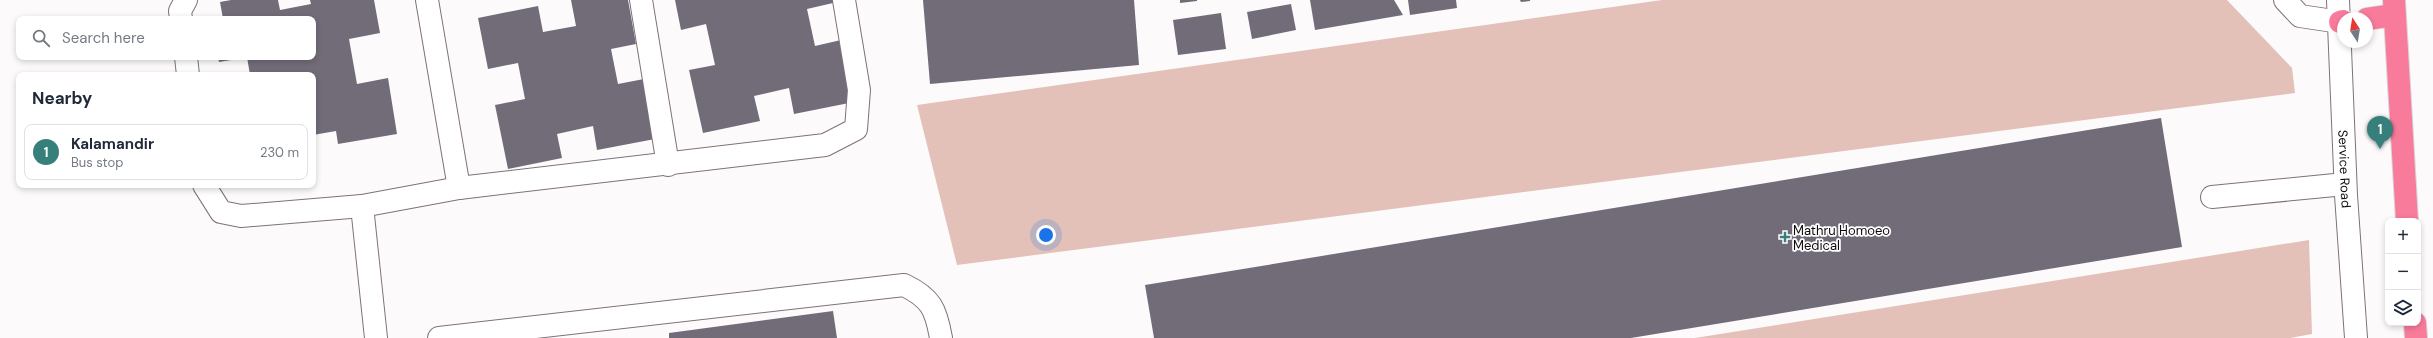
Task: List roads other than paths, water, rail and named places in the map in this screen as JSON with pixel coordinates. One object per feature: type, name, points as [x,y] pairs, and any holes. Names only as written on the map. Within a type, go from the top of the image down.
[{"type":"highway","points":[[2373,16],[2394,8],[2407,218]]},
{"type":"highway","points":[[2415,326],[2416,338]]},
{"type":"street","points":[[181,16],[180,11],[186,0]]},
{"type":"street","points":[[427,0],[459,188]]},
{"type":"street","points":[[641,0],[668,165]]},
{"type":"street","points":[[206,188],[221,212],[241,216],[362,206],[459,188],[668,165],[825,145],[856,129],[859,90],[844,0]]},
{"type":"street","points":[[2285,0],[2300,16],[2337,21]]},
{"type":"street","name":"Service Road","points":[[2338,0],[2340,12]]},
{"type":"street","name":"Service Road","points":[[2342,48],[2345,184],[2356,338]]},
{"type":"street","points":[[186,60],[188,72]]},
{"type":"street","points":[[2212,197],[2345,184]]},
{"type":"street","points":[[362,206],[376,338]]},
{"type":"street","points":[[439,338],[904,285],[922,294],[937,315],[941,338]]},
{"type":"place","name":"Kalamandir","points":[[2380,149]]},
{"type":"place","name":"Mathru Homoeo Medical","points":[[1785,237]]}]
